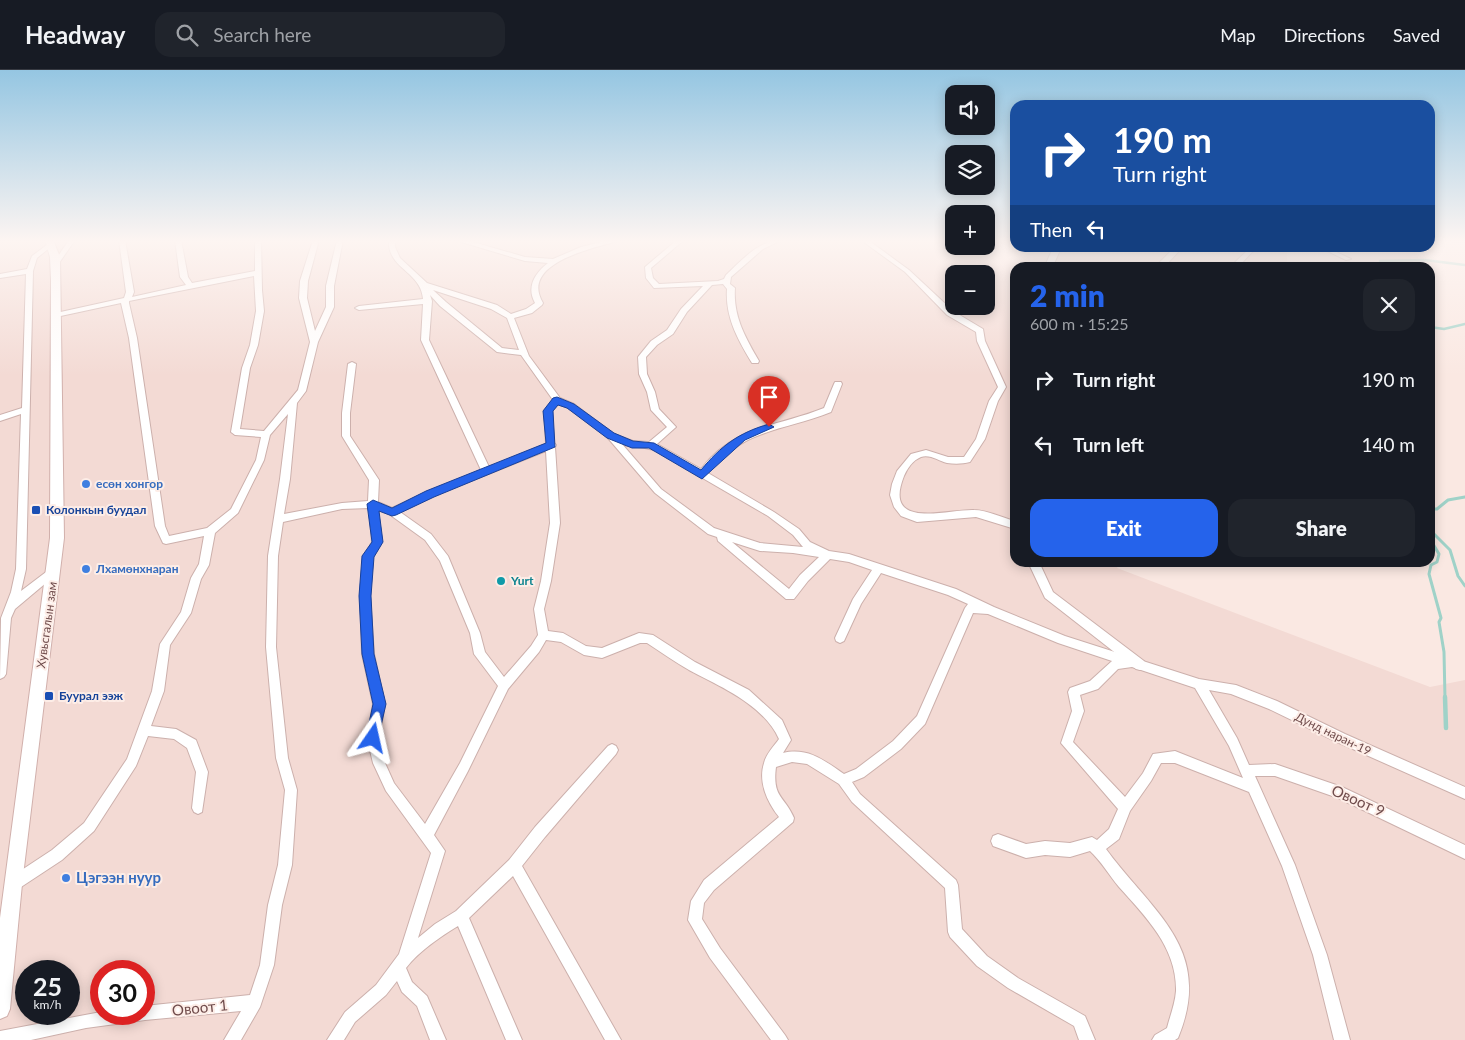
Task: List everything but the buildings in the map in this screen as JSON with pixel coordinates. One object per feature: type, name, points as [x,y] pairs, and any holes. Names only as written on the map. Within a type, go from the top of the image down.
[{"type":"main road","name":"Хувьсгалын зам","points":[[0,1009],[13,884],[54,572],[58,506],[55,285]]},
{"type":"street","points":[[0,674],[3,618],[16,592],[22,569],[30,285]]},
{"type":"street","points":[[129,285],[130,292],[125,304],[136,356],[160,526],[166,540],[210,531],[235,511],[260,460],[266,434],[302,391],[314,342],[330,307],[330,285]]},
{"type":"street","points":[[56,315],[127,300],[136,300],[194,285]]},
{"type":"street","points":[[258,285],[260,311],[254,345],[246,368],[235,432],[266,434]]},
{"type":"street","points":[[304,285],[303,298],[314,342]]},
{"type":"street","points":[[424,285],[429,297],[424,326],[425,340],[486,471]]},
{"type":"street","points":[[425,285],[443,304],[500,350],[524,353]]},
{"type":"street","points":[[428,285],[494,307],[510,317],[524,353],[557,400],[571,406],[610,435],[658,491],[712,531],[790,596],[804,578],[828,555]]},
{"type":"street","points":[[510,317],[529,311],[538,303],[534,295],[535,285]]},
{"type":"street","points":[[657,285],[671,285]]},
{"type":"street","points":[[651,445],[672,427],[655,410],[651,392],[643,374],[642,357],[654,343],[670,332],[684,311],[708,285]]},
{"type":"street","points":[[726,285],[730,288],[730,312],[738,332],[755,361]]},
{"type":"street","points":[[922,285],[950,313],[980,330],[984,349],[1002,387],[992,399],[988,422],[977,448],[967,460],[948,460],[934,454],[922,453],[914,457],[904,468],[896,486],[894,500],[898,509],[909,517],[976,513],[1010,523]]},
{"type":"street","points":[[359,308],[428,301]]},
{"type":"street","points":[[352,364],[346,413],[346,436],[374,480],[373,504],[377,542],[368,556],[365,596],[368,654],[380,704],[373,738],[378,763],[390,787],[438,851],[402,963],[407,987],[422,1001],[438,1040]]},
{"type":"street","points":[[702,476],[713,462],[742,437],[769,427],[808,420],[828,410],[838,384]]},
{"type":"street","points":[[426,836],[464,767],[504,685],[535,649],[543,635],[538,609],[546,581],[555,523],[551,494],[552,444],[548,411],[557,400]]},
{"type":"street","points":[[232,1040],[255,1002],[268,965],[275,905],[285,865],[291,790],[282,758],[271,647],[273,556],[293,403]]},
{"type":"street","points":[[0,418],[26,410]]},
{"type":"street","points":[[610,435],[632,444],[651,445],[771,514],[796,532],[807,545],[828,555]]},
{"type":"street","points":[[392,512],[552,444]]},
{"type":"street","points":[[279,519],[342,506],[373,504],[392,512],[428,537],[444,559],[476,634],[480,654],[504,685]]},
{"type":"street","points":[[13,884],[57,855],[89,827],[132,762],[158,691],[166,644],[186,612],[196,578],[204,565],[210,531]]},
{"type":"street","points":[[712,531],[760,547],[828,555]]},
{"type":"street","name":"Дунд наран-19","points":[[828,555],[849,558],[952,592],[1062,640],[1199,684],[1232,689],[1273,705],[1341,738],[1465,793]]},
{"type":"street","points":[[1035,567],[1049,595],[1140,665]]},
{"type":"street","points":[[840,638],[857,602],[879,568]]},
{"type":"street","points":[[3,618],[23,595],[54,572]]},
{"type":"street","points":[[844,780],[860,773],[897,745],[921,720],[970,608],[990,610]]},
{"type":"street","points":[[543,635],[562,638],[584,650],[602,653],[640,638],[649,638],[691,665],[745,694],[778,724],[785,740],[770,764],[767,782],[770,793],[788,818],[709,885],[698,901],[695,920],[715,953],[780,1040]]},
{"type":"street","points":[[1125,807],[1067,743],[1078,711],[1074,692],[1094,685],[1116,664],[1140,665]]},
{"type":"street","points":[[1199,684],[1233,742],[1251,787],[1288,865],[1320,955],[1342,1040]]},
{"type":"street","points":[[144,730],[176,734],[192,744],[202,772],[198,808]]},
{"type":"street","points":[[335,1040],[350,1017],[381,990],[402,963],[440,930],[461,916],[514,865],[540,832],[612,750]]},
{"type":"street","points":[[770,764],[787,756],[809,758],[844,780],[856,798],[951,885],[955,932],[982,961],[1013,983],[1080,1021],[1087,1040]]},
{"type":"street","points":[[1097,848],[1114,834],[1125,807],[1147,777],[1157,758],[1175,757],[1251,787]]},
{"type":"street","name":"Овоот 9","points":[[1245,771],[1275,770],[1302,778],[1358,801],[1465,852]]},
{"type":"street","points":[[998,841],[1026,851],[1045,848],[1070,850],[1092,844],[1152,913],[1174,945],[1183,990],[1173,1033],[1160,1040]]},
{"type":"street","points":[[514,865],[613,1040]]},
{"type":"street","points":[[461,916],[514,1040]]},
{"type":"street","name":"Овоот 1","points":[[155,1013],[255,1002]]},
{"type":"street","name":"Овоот 1","points":[[0,1039],[90,1021]]},
{"type":"shaded area","points":[[0,285],[945,285],[945,315],[995,315],[995,285],[1010,285],[1010,567],[1118,567],[1430,687],[1465,680],[1465,1040],[0,1040]]},
{"type":"waterway","points":[[1435,328],[1444,329],[1465,324]]},
{"type":"waterway","points":[[1435,509],[1448,500],[1465,497]]},
{"type":"waterway","points":[[1435,535],[1450,550],[1458,576],[1465,586]]},
{"type":"waterway","points":[[1435,547],[1439,554],[1435,563]]},
{"type":"waterway","points":[[1431,567],[1429,574],[1441,618],[1439,622],[1444,652],[1445,699]]},
{"type":"waterway","points":[[1445,697],[1446,728]]},
{"type":"place","name":"есөн хонгор","points":[[86,484]]},
{"type":"place","name":"Колонкын буудал","points":[[36,510]]},
{"type":"place","name":"Лхамөнхнаран","points":[[86,569]]},
{"type":"place","name":"Yurt","points":[[501,581]]},
{"type":"place","name":"Буурал ээж","points":[[49,696]]},
{"type":"place","name":"Цэгээн нуур","points":[[66,878]]},
{"type":"route","points":[[373,738],[380,704],[368,654],[365,596],[368,556],[377,542],[373,504],[392,512],[430,494],[552,444],[548,411],[557,400],[571,406],[610,435],[632,444],[651,445],[702,476],[706,468],[742,437],[769,427]]}]
